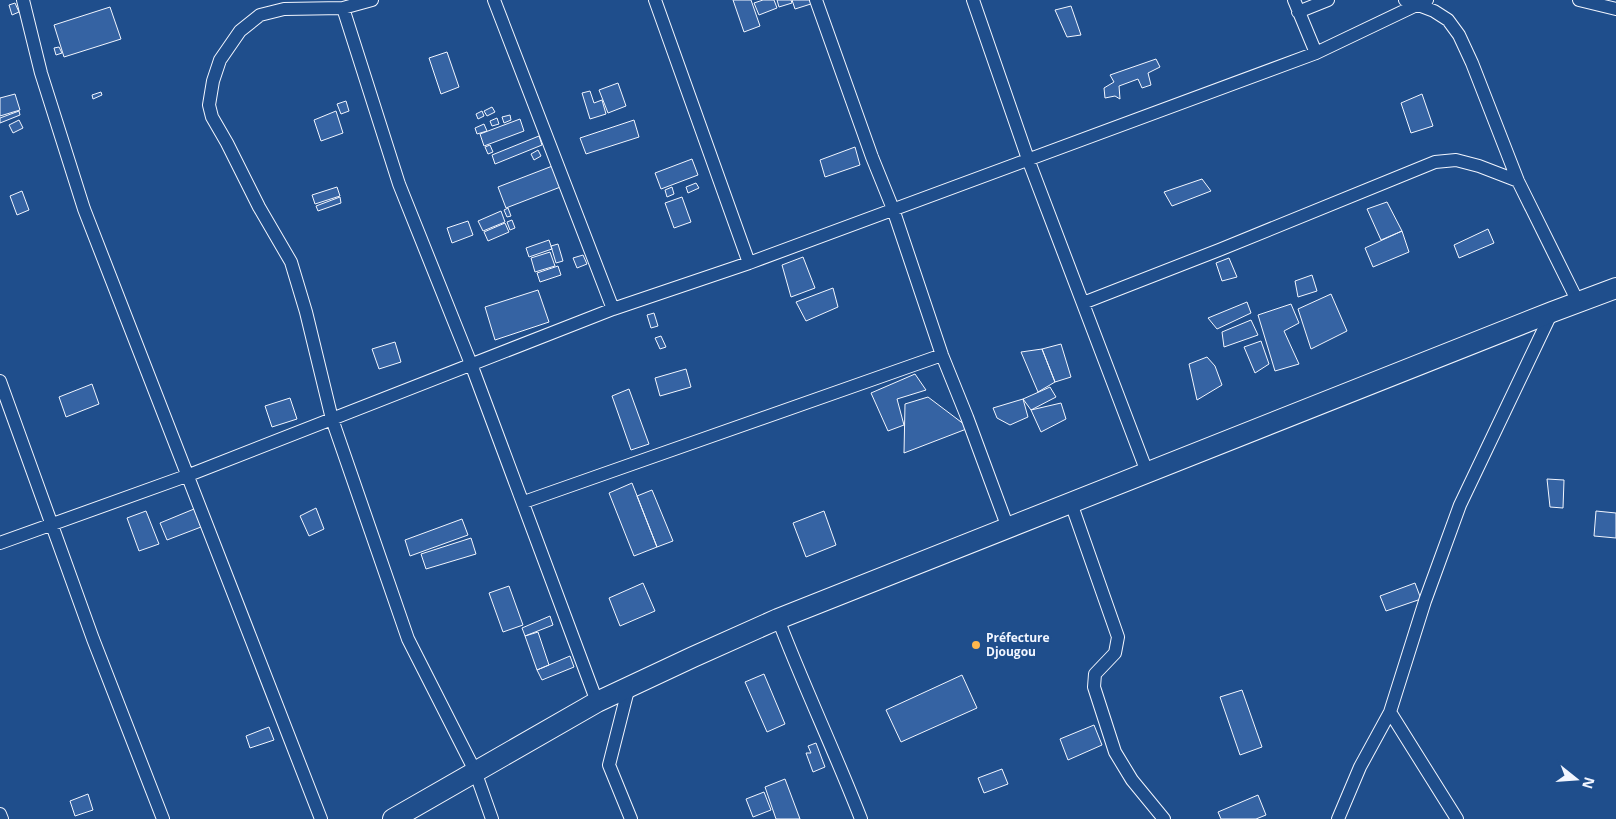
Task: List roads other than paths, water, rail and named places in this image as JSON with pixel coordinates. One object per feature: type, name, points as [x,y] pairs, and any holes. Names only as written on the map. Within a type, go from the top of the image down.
[{"type":"main road","points":[[393,819],[597,702],[693,656],[778,619],[1616,288]]},
{"type":"street","points":[[23,0],[41,73],[84,209],[189,475],[321,819]]},
{"type":"street","points":[[372,0],[343,8],[284,10],[260,15],[240,31],[220,60],[213,81],[209,104],[212,117],[259,207],[291,262],[306,312],[332,419],[408,639],[475,771],[492,819]]},
{"type":"street","points":[[494,0],[613,309]]},
{"type":"street","points":[[655,0],[749,263]]},
{"type":"street","points":[[816,0],[872,157],[893,209],[942,355],[1008,528]]},
{"type":"street","points":[[973,0],[1028,159],[1148,472]]},
{"type":"street","points":[[1316,53],[1296,6],[1328,0]]},
{"type":"street","points":[[1405,0],[1423,2],[1448,20],[1459,35],[1472,63],[1518,181],[1578,302]]},
{"type":"street","points":[[1579,0],[1616,9]]},
{"type":"street","points":[[0,543],[189,475],[613,309],[749,263],[1316,53],[1423,2]]},
{"type":"street","points":[[343,8],[399,184],[524,502],[597,702]]},
{"type":"street","points":[[1083,303],[1435,162],[1456,160],[1479,166],[1518,181]]},
{"type":"street","points":[[1340,817],[1360,767],[1390,712],[1425,601],[1460,505],[1552,312]]},
{"type":"street","points":[[524,502],[942,355]]},
{"type":"street","points":[[0,381],[93,639],[163,819]]},
{"type":"street","points":[[1071,503],[1118,637],[1115,653],[1095,674],[1094,687],[1114,752],[1132,780],[1164,819]]},
{"type":"street","points":[[778,619],[802,681],[836,755],[861,819]]},
{"type":"street","points":[[629,686],[609,765],[631,819]]},
{"type":"street","points":[[1390,712],[1457,819]]},
{"type":"street","points":[[0,814],[2,819]]},
{"type":"place","name":"Préfecture Djougou","points":[[976,645]]}]
